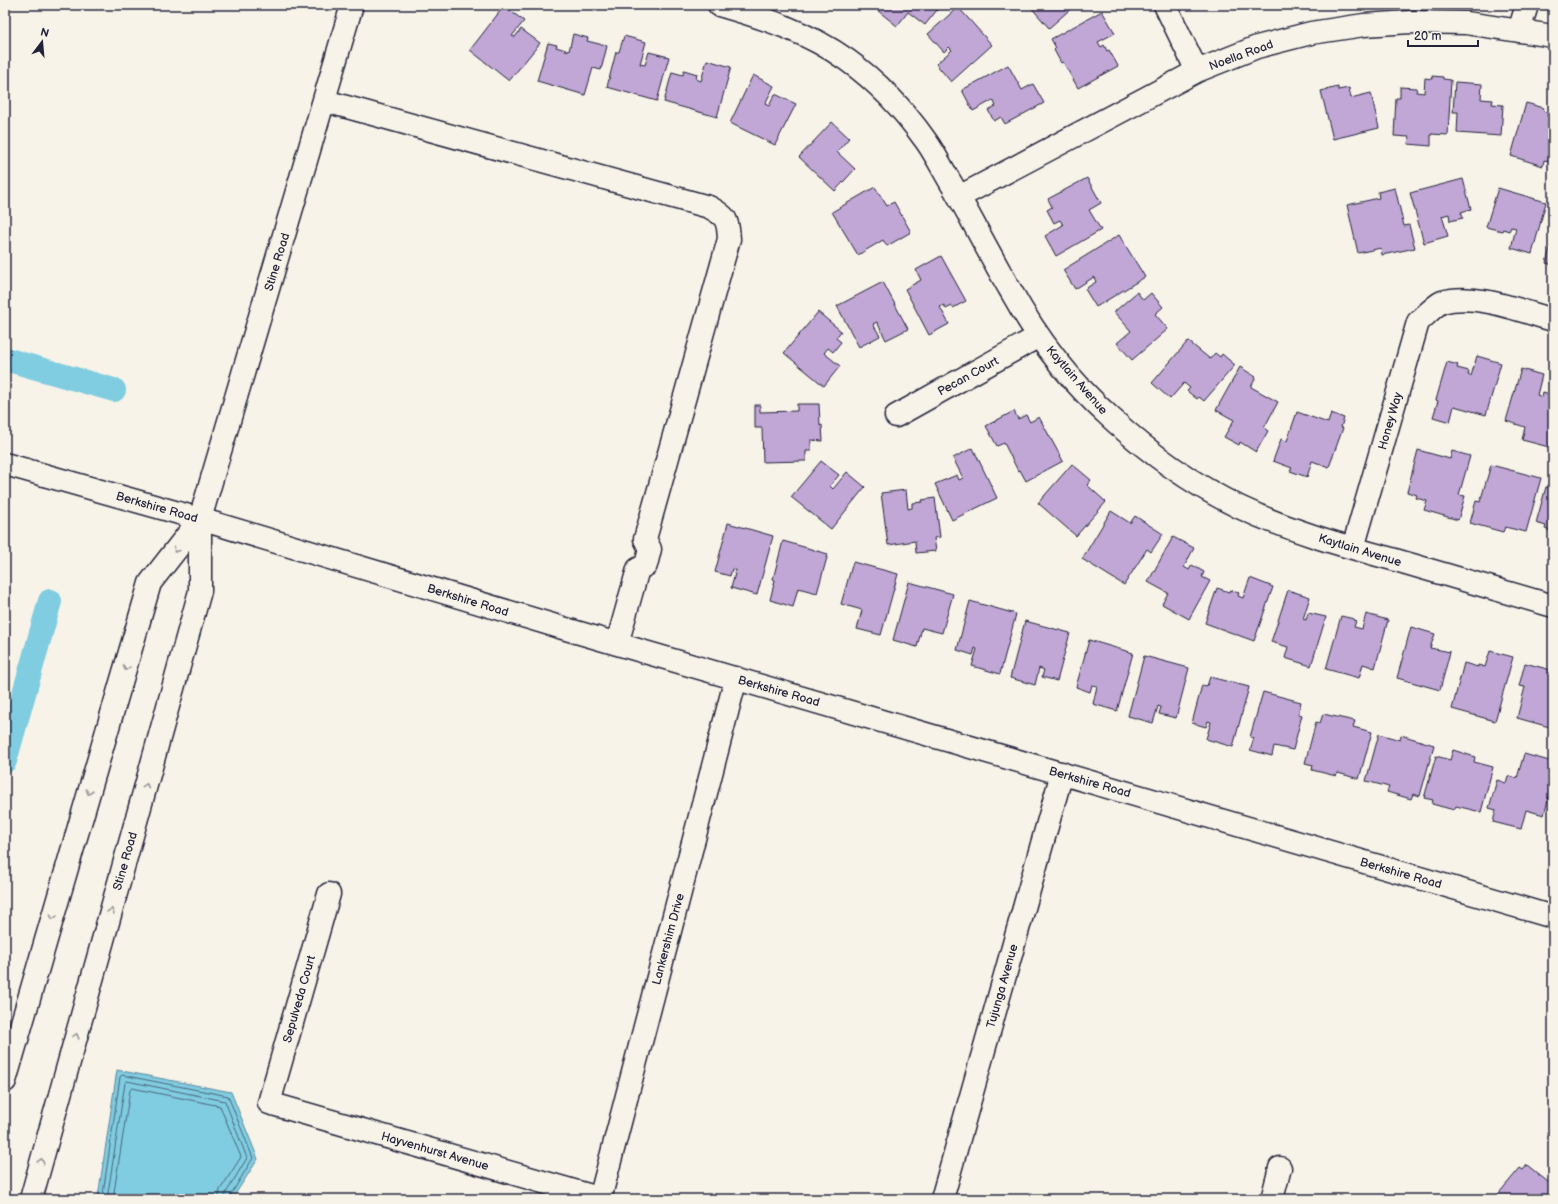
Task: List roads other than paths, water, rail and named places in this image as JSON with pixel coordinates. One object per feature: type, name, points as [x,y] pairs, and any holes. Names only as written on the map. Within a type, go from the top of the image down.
[{"type":"street","name":"Stine Road","points":[[30,1199],[200,591],[200,520],[352,5]]},
{"type":"street","name":"Kaytlain Avenue","points":[[719,5],[767,19],[808,36],[846,59],[876,84],[904,112],[928,143],[1011,293],[1039,336],[1070,376],[1108,416],[1144,447],[1190,480],[1238,506],[1289,528],[1553,606]]},
{"type":"street","points":[[1164,5],[1197,71]]},
{"type":"street","points":[[1520,31],[1527,5]]},
{"type":"street","name":"Noella Road","points":[[959,197],[1197,71],[1257,48],[1311,33],[1364,25],[1410,22],[1466,23],[1553,36]]},
{"type":"street","points":[[324,101],[709,207],[723,215],[729,227],[729,239],[645,538],[636,545],[633,561],[638,569],[617,644]]},
{"type":"street","name":"Honey Way","points":[[1353,548],[1418,322],[1441,303],[1469,299],[1502,305],[1553,320]]},
{"type":"street","name":"Pecan Court","points":[[896,416],[1039,336]]},
{"type":"street","name":"Berkshire Road","points":[[5,464],[1553,917]]},
{"type":"street","name":"Stine Road","points":[[5,1081],[150,583],[200,520]]},
{"type":"street","name":"Lankershim Drive","points":[[601,1199],[736,678]]},
{"type":"street","name":"Tujunga Avenue","points":[[942,1199],[1062,774]]},
{"type":"street","name":"Sepulveda Court","points":[[269,1103],[329,894]]},
{"type":"street","name":"Hayvenhurst Avenue","points":[[269,1103],[601,1199]]},
{"type":"street","points":[[1272,1199],[1280,1168]]},
{"type":"water","points":[[117,1070],[231,1092],[258,1159],[232,1199],[104,1199],[98,1197]]},
{"type":"waterway","points":[[5,359],[114,390]]},
{"type":"waterway","points":[[5,761],[50,601]]}]
